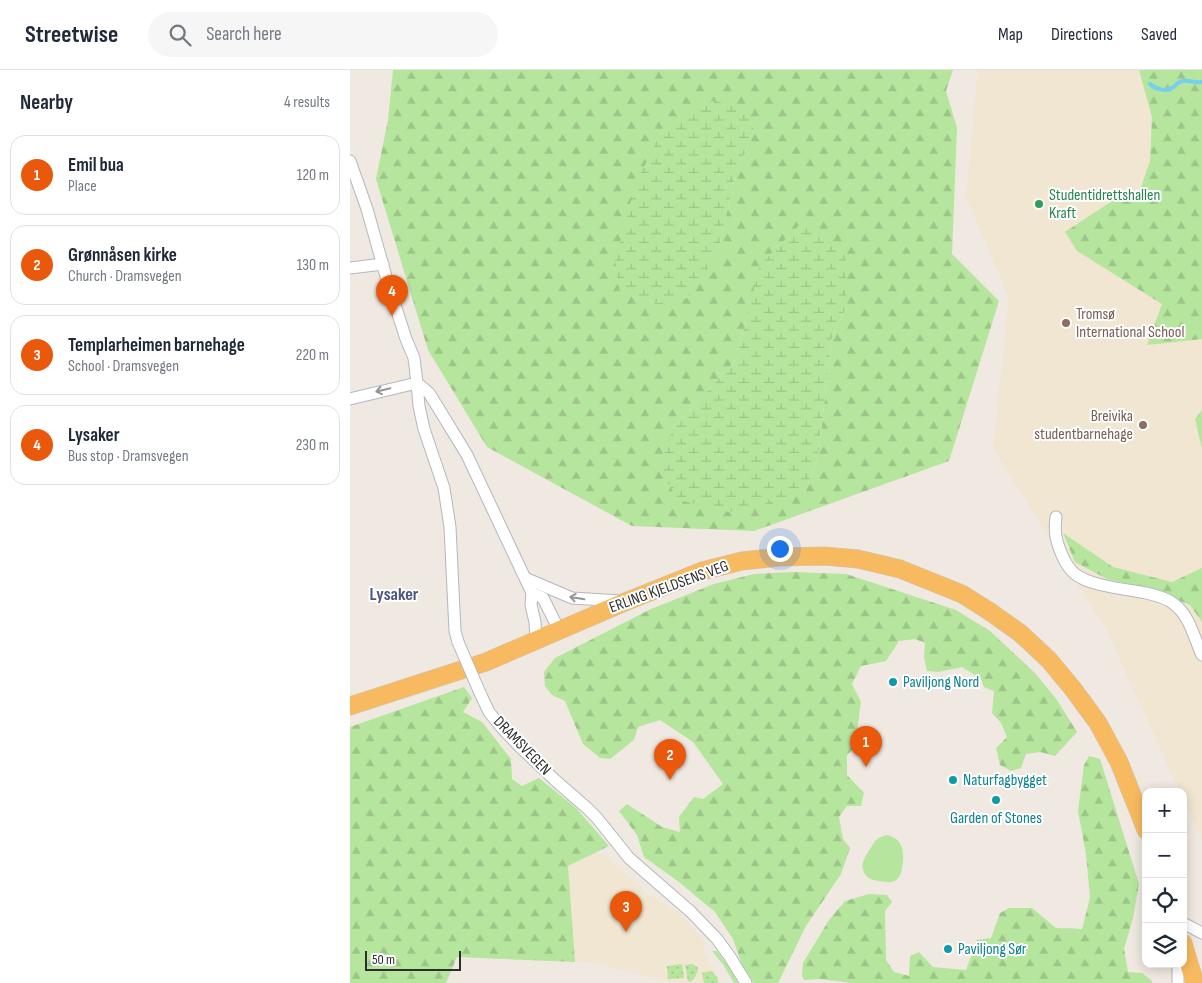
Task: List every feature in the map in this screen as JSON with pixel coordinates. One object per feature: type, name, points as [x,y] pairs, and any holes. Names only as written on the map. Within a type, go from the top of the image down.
[{"type":"highway","name":"ERLING KJELDSENS VEG","points":[[350,706],[486,662],[702,571],[742,561],[779,557],[824,556],[858,559],[900,569],[962,594],[1020,633],[1049,660],[1098,723],[1119,762],[1142,820]]},
{"type":"highway","points":[[1187,956],[1195,983]]},
{"type":"street","name":"DRAMSVEGEN","points":[[350,161],[367,209],[406,339],[414,358],[419,406],[424,429],[444,488],[450,527],[455,631],[489,712],[519,746],[597,818],[629,858],[691,912],[730,956],[746,983]]},
{"type":"street","points":[[350,268],[382,264]]},
{"type":"street","points":[[350,399],[417,383],[429,393],[467,455],[532,593],[531,605],[535,622],[536,640]]},
{"type":"street","points":[[1056,517],[1054,529],[1057,544],[1065,560],[1075,573],[1093,583],[1153,595],[1176,605],[1191,628],[1202,655]]},
{"type":"street","points":[[525,578],[572,598],[625,602]]},
{"type":"street","points":[[532,593],[543,598],[559,630]]},
{"type":"street","points":[[1185,923],[1202,933]]},
{"type":"street","points":[[1178,968],[1178,983]]},
{"type":"shaded area","points":[[978,70],[1202,70],[1202,839],[1187,807],[1187,788],[1178,788],[1106,629],[993,448],[1009,298],[966,197]]},
{"type":"shaded area","points":[[595,852],[606,856],[649,895],[679,912],[705,942],[703,953],[721,983],[678,983],[607,967],[607,964],[575,962],[568,866]]},
{"type":"green space","points":[[393,70],[953,70],[946,91],[957,128],[952,254],[999,301],[949,461],[754,531],[632,526],[487,447],[428,350],[376,179],[388,120]],"holes":[[[755,125],[736,173],[717,255],[659,303],[621,293]],[[846,308],[832,336],[818,457],[804,494],[673,428],[736,360],[746,321]]]},
{"type":"green space","points":[[1139,70],[1202,70],[1202,339],[1147,345],[1162,304],[1077,251],[1065,232],[1112,201],[1137,199],[1150,161],[1152,117]]},
{"type":"green space","points":[[712,101],[741,106],[755,125],[736,173],[717,255],[688,298],[659,303],[620,293],[615,260],[636,183],[659,136]]},
{"type":"green space","points":[[799,225],[828,236],[846,255],[846,308],[832,336],[818,457],[804,494],[729,512],[679,500],[659,470],[673,428],[736,360],[760,265]]},
{"type":"green space","points":[[1202,410],[1202,449],[1195,419]]},
{"type":"green space","points":[[1063,533],[1113,567],[1172,582],[1202,568],[1202,622],[1190,605],[1151,589],[1107,579],[1075,562]]},
{"type":"green space","points":[[793,572],[846,574],[956,610],[990,631],[1035,673],[1057,700],[1077,732],[1055,756],[1040,752],[1026,754],[1021,768],[1011,771],[1000,765],[996,748],[1007,737],[1001,723],[992,713],[994,691],[984,687],[981,679],[962,667],[939,672],[927,671],[924,657],[925,643],[915,639],[899,641],[886,661],[861,666],[852,684],[861,702],[855,747],[847,755],[847,775],[864,793],[861,806],[847,806],[839,817],[843,839],[850,848],[841,874],[806,926],[778,983],[754,983],[742,965],[733,939],[715,912],[679,882],[644,857],[637,835],[619,811],[627,804],[662,827],[680,832],[679,817],[694,797],[703,799],[723,784],[693,742],[660,720],[638,727],[634,740],[610,759],[600,758],[583,744],[565,701],[552,695],[545,686],[544,672],[555,658],[651,609],[714,584],[754,574]]},
{"type":"green space","points":[[464,687],[472,698],[463,712],[482,722],[511,759],[512,779],[522,786],[539,778],[576,808],[609,846],[568,866],[575,962],[457,957],[446,983],[350,983],[350,727]]},
{"type":"green space","points":[[1089,756],[1100,759],[1139,884],[1133,918],[1124,949],[1128,972],[1142,973],[1152,983],[852,983],[820,979],[804,980],[802,975],[803,963],[829,920],[845,901],[869,894],[887,895],[892,902],[885,911],[886,960],[894,972],[909,976],[910,956],[919,952],[933,967],[966,970],[977,940],[991,938],[1000,913],[1009,908],[1032,908],[1056,928],[1082,929],[1090,898],[1086,854],[1078,811],[1084,765]]},
{"type":"green space","points":[[887,835],[892,836],[901,844],[903,852],[901,873],[897,879],[890,882],[869,878],[863,871],[865,858],[874,842]]},
{"type":"green space","points":[[712,951],[717,951],[738,983],[734,983]]},
{"type":"green space","points":[[682,964],[684,978],[668,979],[667,966]]},
{"type":"green space","points":[[692,964],[698,970],[690,982],[688,981],[685,965]]},
{"type":"green space","points":[[711,971],[717,977],[718,983],[704,983],[702,973]]},
{"type":"waterway","points":[[1150,84],[1158,89],[1167,90],[1182,81],[1202,82]]},
{"type":"place","name":"Studentidrettshallen Kraft","points":[[1039,204]]},
{"type":"place","name":"Lysaker","points":[[392,316]]},
{"type":"place","name":"Tromsø International School","points":[[1066,323]]},
{"type":"place","name":"Breivika studentbarnehage","points":[[1143,425]]},
{"type":"place","name":"Paviljong Nord","points":[[893,682]]},
{"type":"place","name":"Emil bua","points":[[866,767]]},
{"type":"place","name":"Grønnåsen kirke","points":[[670,780]]},
{"type":"place","name":"Naturfagbygget","points":[[953,780]]},
{"type":"place","name":"Garden of Stones","points":[[996,800]]},
{"type":"place","name":"Templarheimen barnehage","points":[[626,932]]},
{"type":"place","name":"Paviljong Sør","points":[[948,949]]},
{"type":"district","name":"Lysaker","points":[[394,594]]}]
